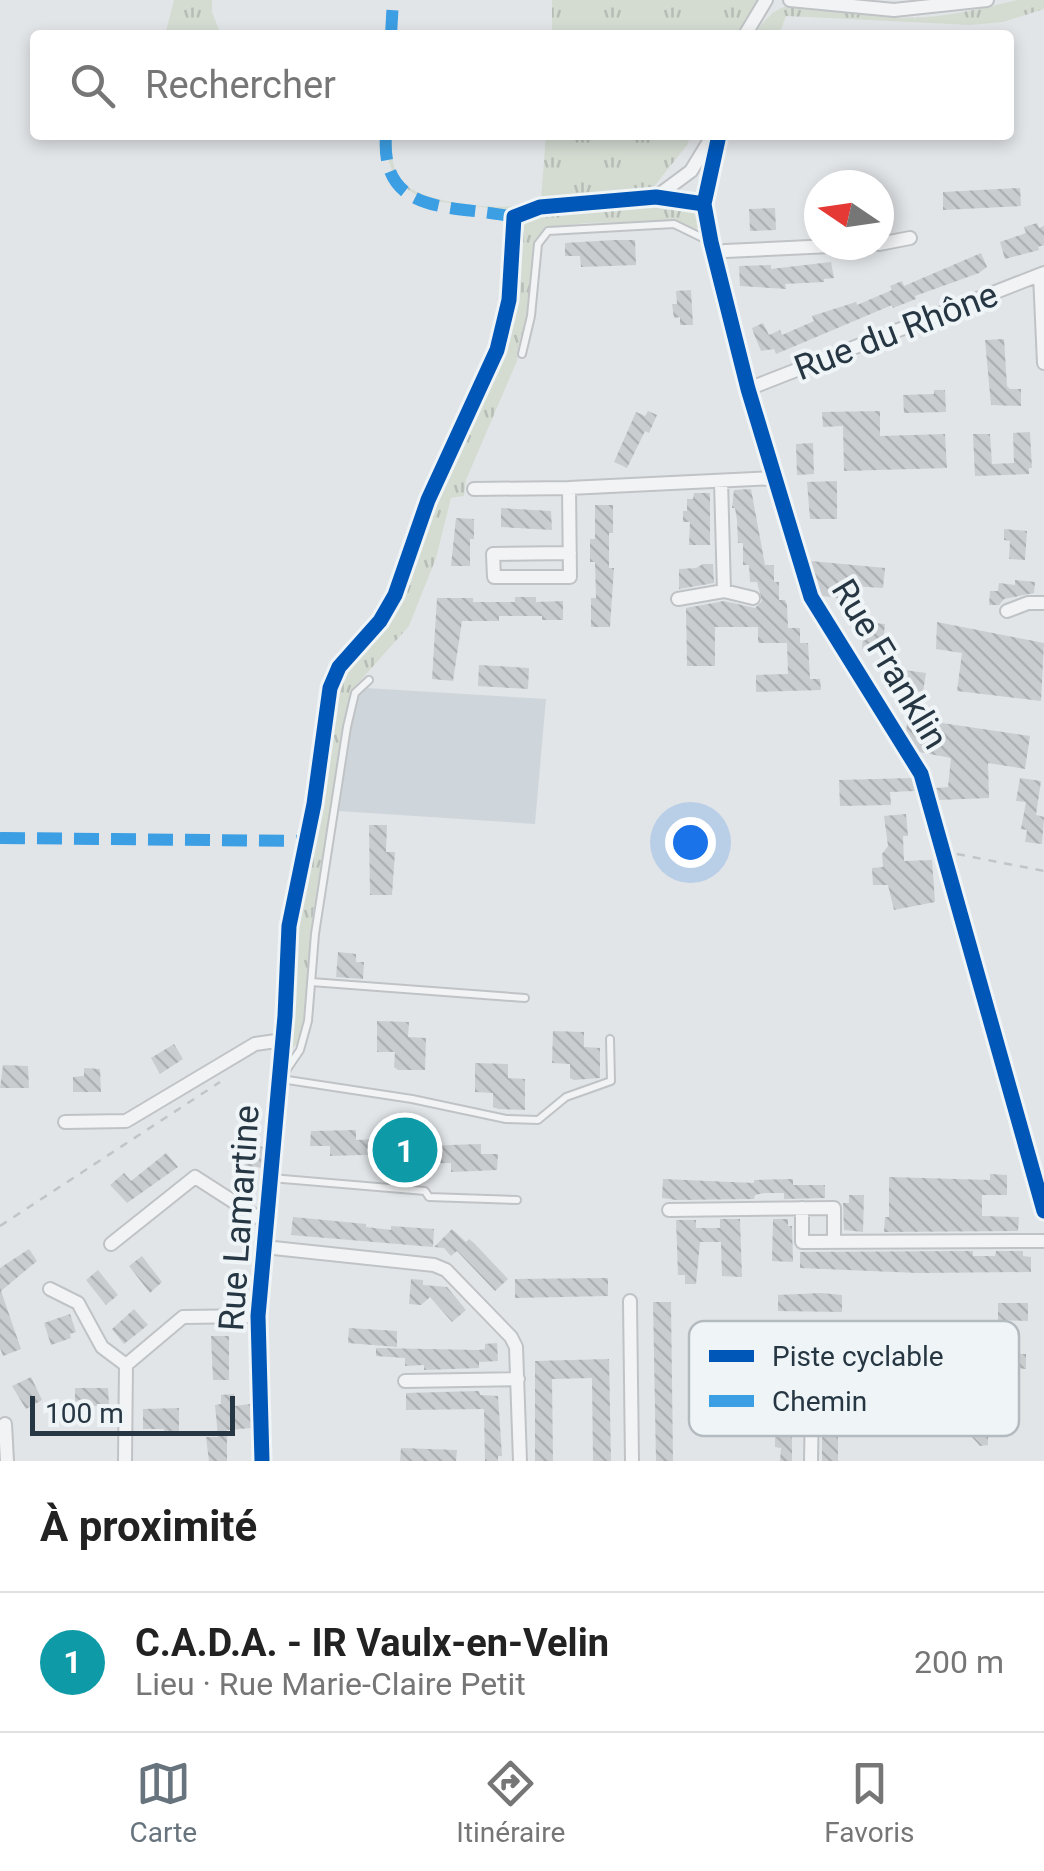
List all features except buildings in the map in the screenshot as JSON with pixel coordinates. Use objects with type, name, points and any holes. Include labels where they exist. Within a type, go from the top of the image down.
[{"type":"street","points":[[748,30],[766,0]]},
{"type":"street","points":[[790,0],[894,10],[986,0]]},
{"type":"street","points":[[656,196],[691,171],[713,140]]},
{"type":"street","points":[[656,196],[704,204],[715,140]]},
{"type":"street","name":"Rue Lamartine","points":[[262,1461],[258,1316],[292,910],[314,804],[330,688],[339,667],[380,621],[395,596],[428,500],[497,350],[510,300],[514,217],[540,208],[656,196]]},
{"type":"street","name":"Rue Franklin","points":[[704,204],[748,389],[811,597],[921,774],[1044,1211]]},
{"type":"street","points":[[894,241],[910,238]]},
{"type":"street","points":[[712,248],[804,247]]},
{"type":"street","points":[[1042,274],[1044,362]]},
{"type":"street","name":"Rue du Rhône","points":[[748,389],[1042,274]]},
{"type":"street","points":[[474,488],[570,488],[776,478]]},
{"type":"street","points":[[721,481],[724,591]]},
{"type":"street","points":[[570,488],[570,552],[570,577],[494,577],[493,554],[570,552]]},
{"type":"street","points":[[678,598],[724,591],[753,598]]},
{"type":"street","points":[[1007,611],[1028,603],[1044,603]]},
{"type":"street","points":[[65,1122],[126,1121],[255,1044],[283,1040]]},
{"type":"street","points":[[111,1244],[195,1177],[265,1222]]},
{"type":"street","points":[[802,1208],[802,1242],[1044,1241]]},
{"type":"street","points":[[670,1210],[834,1208],[834,1242]]},
{"type":"street","points":[[264,1247],[414,1261],[446,1270],[511,1336],[516,1347],[520,1461]]},
{"type":"street","points":[[50,1289],[78,1303],[102,1347],[126,1365]]},
{"type":"street","points":[[630,1301],[632,1461]]},
{"type":"street","points":[[125,1461],[126,1365],[183,1316],[258,1316]]},
{"type":"street","points":[[405,1380],[518,1379]]},
{"type":"street","points":[[5,1424],[7,1461]]},
{"type":"street","points":[[811,1436],[811,1461]]},
{"type":"lane","points":[[522,354],[531,316],[538,244],[548,231],[674,224],[712,248]]},
{"type":"lane","points":[[280,1079],[305,1037],[318,910],[347,728],[355,694],[369,680]]},
{"type":"lane","points":[[312,982],[525,998]]},
{"type":"lane","points":[[280,1079],[412,1099],[506,1119],[538,1120],[566,1098],[610,1081],[610,1039]]},
{"type":"lane","points":[[270,1178],[424,1191],[430,1196],[517,1200]]},
{"type":"path","points":[[942,852],[1044,871]]},
{"type":"path","points":[[0,1226],[219,1083]]},
{"type":"shaded area","points":[[367,688],[546,699],[535,824],[338,811],[356,698]]},
{"type":"green space","points":[[174,0],[212,0],[219,30],[166,30]]},
{"type":"green space","points":[[552,0],[758,0],[740,30],[552,30]]},
{"type":"green space","points":[[1017,0],[1044,0],[1044,9],[1003,22],[970,25],[786,16],[781,30],[757,30],[773,13],[788,6],[813,5],[904,18],[969,11]]},
{"type":"green space","points":[[389,140],[392,140],[395,170],[410,188],[469,205],[512,206],[541,198],[546,140],[689,140],[649,193],[533,205],[512,211],[434,201],[416,195],[395,180],[389,162]]},
{"type":"green space","points":[[672,203],[695,211],[699,228],[673,221],[587,223],[547,228],[535,239],[528,309],[517,361],[466,480],[464,496],[451,498],[436,558],[409,626],[351,691],[313,913],[306,1011],[298,1042],[288,1049],[293,939],[331,705],[343,669],[374,637],[432,499],[499,356],[522,228],[532,216],[544,213]]},
{"type":"marked path","points":[[391,30],[393,0]]},
{"type":"marked path","points":[[386,140],[387,162],[395,181],[408,194],[446,207],[514,217]]},
{"type":"marked path","points":[[0,838],[307,841]]},
{"type":"cycle path","points":[[718,140],[704,204],[711,242],[748,389],[811,597],[921,774],[1044,1211]]},
{"type":"cycle path","points":[[262,1461],[258,1316],[285,1016],[289,926],[314,804],[330,688],[339,667],[380,621],[395,595],[428,500],[497,350],[509,300],[514,217],[540,207],[656,197],[704,204]]},
{"type":"place","name":"C.A.D.A. - IR Vaulx-en-Velin","points":[[405,1150]]}]
